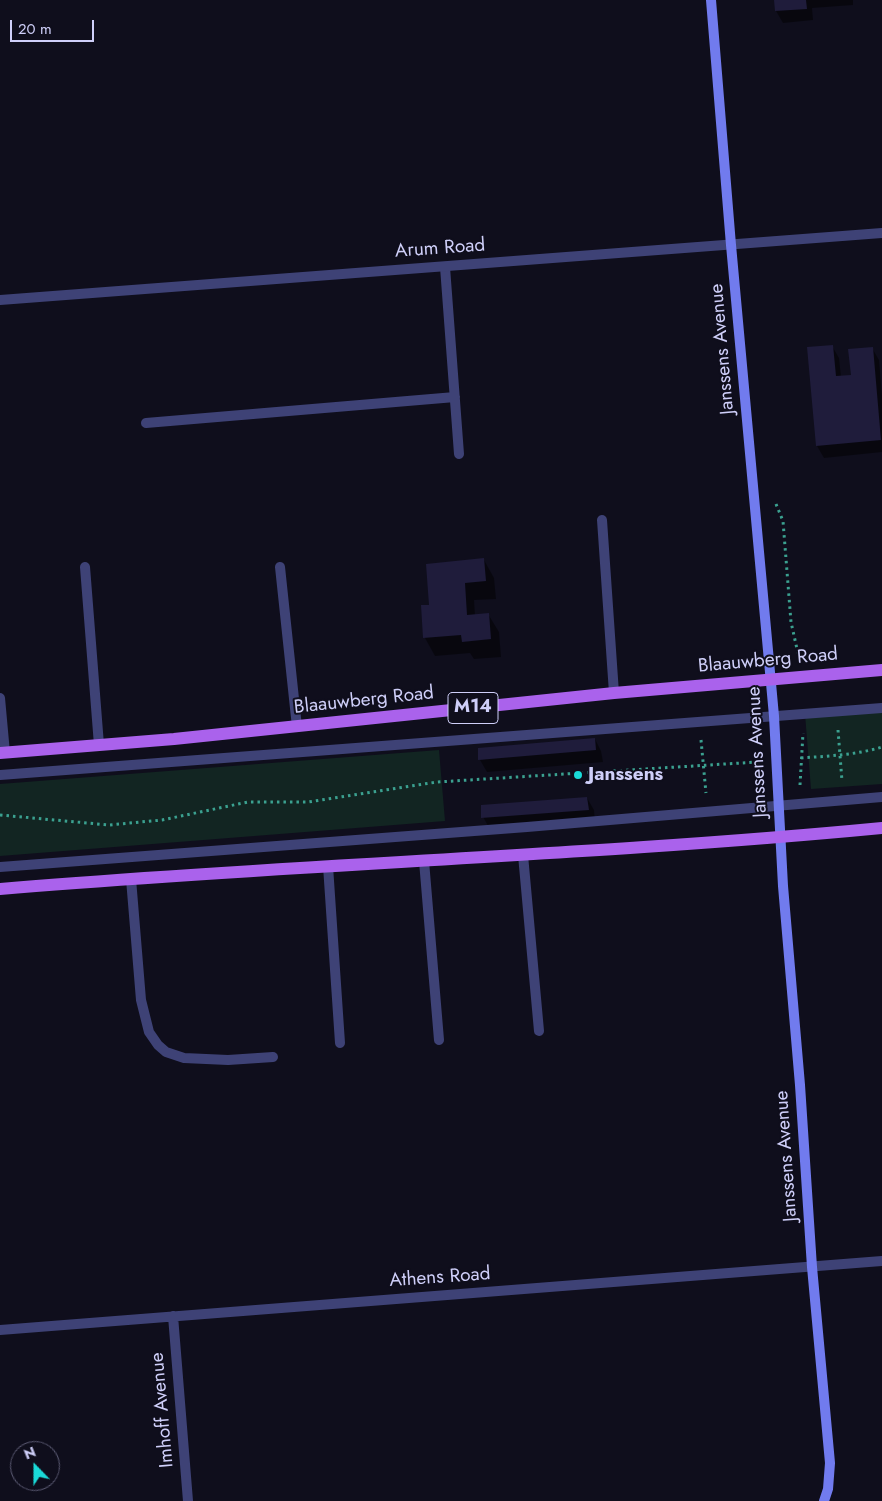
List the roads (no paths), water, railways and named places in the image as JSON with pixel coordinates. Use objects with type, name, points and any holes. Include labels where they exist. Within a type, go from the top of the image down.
[{"type":"main road","name":"Blaauwberg Road","points":[[2,753],[297,726],[614,693],[882,670]]},
{"type":"main road","points":[[0,889],[780,837],[882,828]]},
{"type":"street","name":"Janssens Avenue","points":[[711,0],[731,245],[774,716],[780,837],[800,1085],[812,1267],[830,1462],[828,1489],[824,1501]]},
{"type":"street","name":"Arum Road","points":[[0,300],[882,233]]},
{"type":"street","points":[[445,267],[459,454]]},
{"type":"street","points":[[146,423],[454,397]]},
{"type":"street","points":[[602,520],[614,693]]},
{"type":"street","points":[[84,567],[99,745]]},
{"type":"street","points":[[280,567],[297,726]]},
{"type":"street","points":[[0,698],[2,753]]},
{"type":"street","points":[[0,775],[882,708]]},
{"type":"street","points":[[0,866],[527,827],[779,804],[882,797]]},
{"type":"street","points":[[523,854],[539,1031]]},
{"type":"street","points":[[424,861],[438,1040]]},
{"type":"street","points":[[328,866],[340,1044]]},
{"type":"street","points":[[131,879],[141,1000],[149,1032],[158,1045],[166,1052],[184,1058],[228,1060],[273,1057]]},
{"type":"street","name":"Athens Road","points":[[0,1330],[882,1261]]},
{"type":"street","name":"Imhoff Avenue","points":[[173,1316],[188,1501]]},
{"type":"place","name":"Janssens","points":[[578,775]]}]
